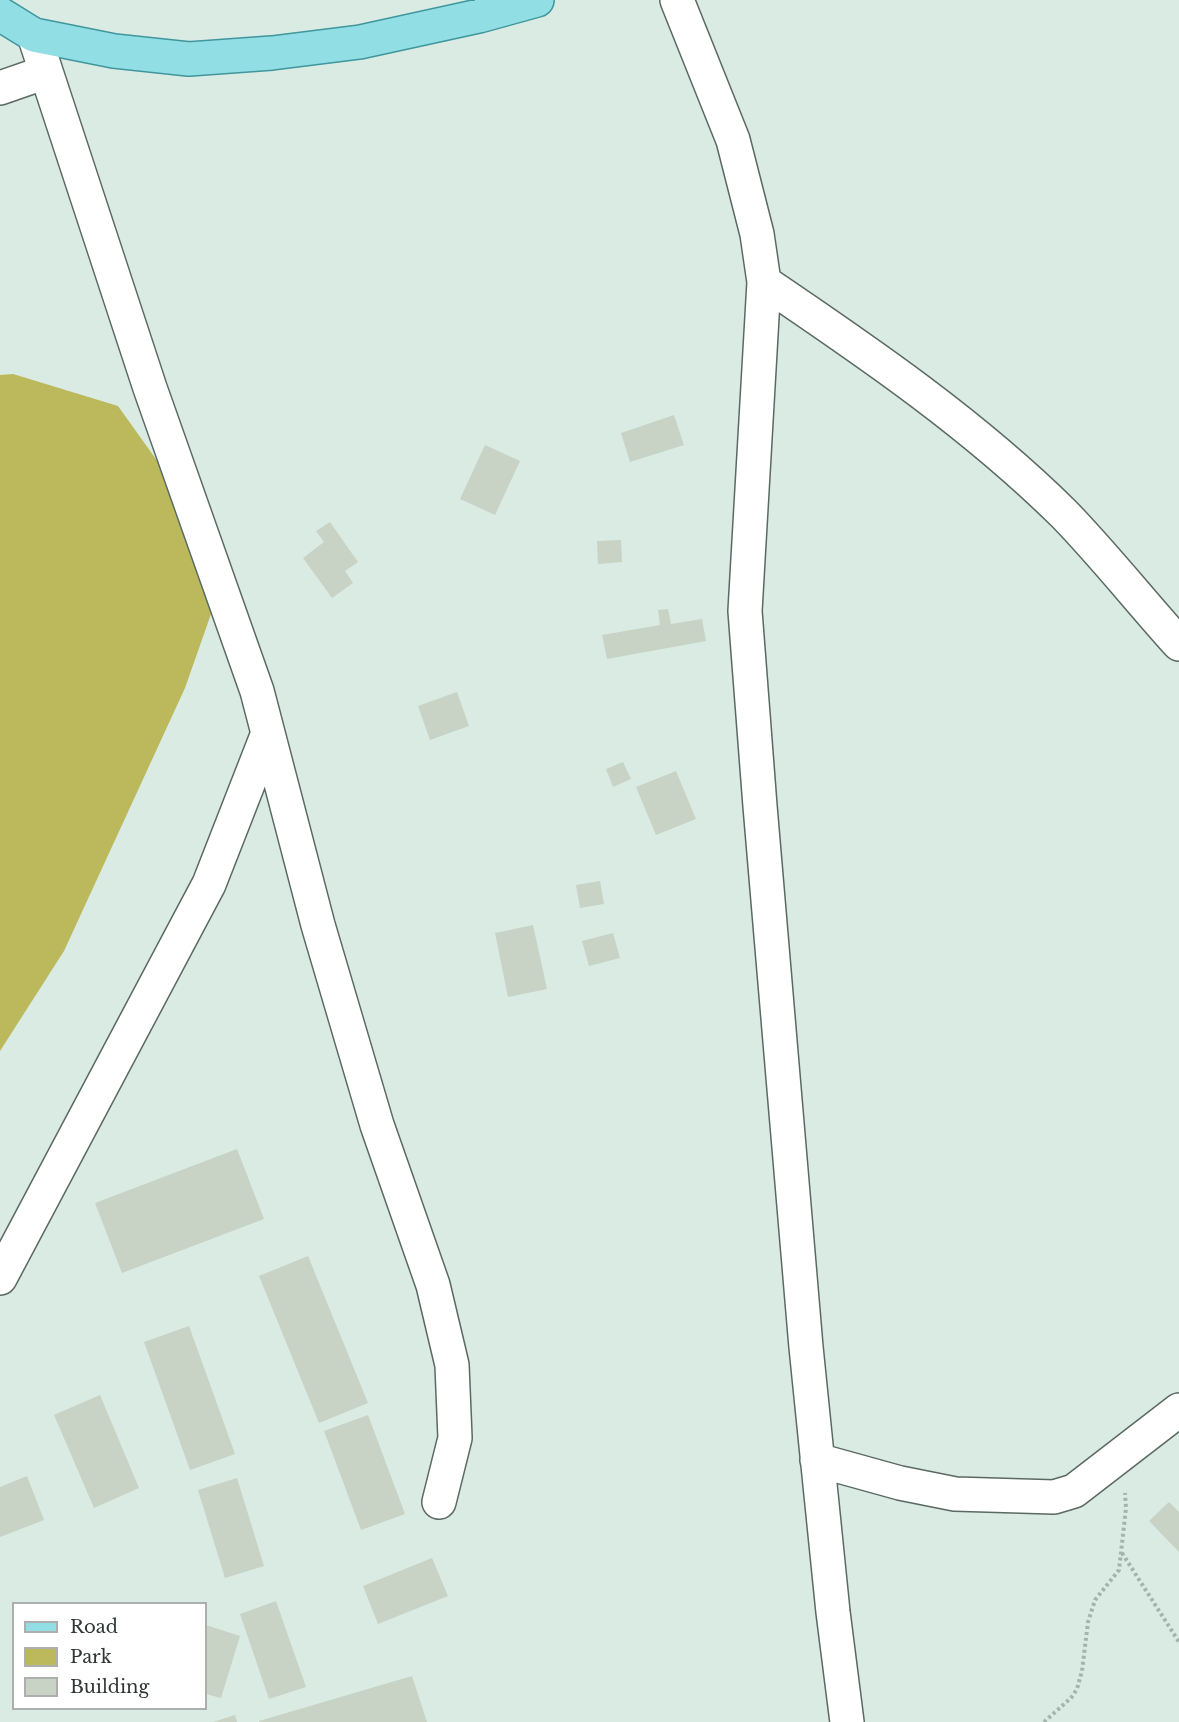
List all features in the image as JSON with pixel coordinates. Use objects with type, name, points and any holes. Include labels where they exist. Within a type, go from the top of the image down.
[{"type":"main road","points":[[0,14],[34,35],[114,51],[189,59],[272,53],[360,42],[478,8],[537,0]]},
{"type":"street","points":[[677,0],[733,140],[757,234],[764,282],[745,611],[817,1460],[847,1722]]},
{"type":"street","points":[[34,35],[150,388],[257,691],[325,947],[377,1125],[433,1286],[452,1365],[455,1438],[439,1502]]},
{"type":"street","points":[[0,88],[46,72]]},
{"type":"street","points":[[764,282],[868,353],[971,430],[1064,515],[1179,644]]},
{"type":"street","points":[[0,1278],[208,884],[268,733]]},
{"type":"street","points":[[817,1460],[900,1483],[955,1494],[1054,1497],[1074,1491],[1179,1410]]},
{"type":"path","points":[[1044,1722],[1071,1698],[1077,1689],[1082,1671],[1088,1622],[1095,1600],[1119,1570],[1126,1508],[1123,1452]]},
{"type":"path","points":[[1122,1553],[1179,1642]]},
{"type":"green space","points":[[13,374],[118,406],[178,490],[211,614],[185,688],[64,951],[0,1051],[0,375]]},
{"type":"building","points":[[674,415],[684,445],[630,462],[621,433]]},
{"type":"building","points":[[485,445],[520,461],[495,515],[460,499]]},
{"type":"building","points":[[330,522],[358,562],[345,571],[353,583],[332,598],[303,558],[324,542],[316,531]]},
{"type":"building","points":[[621,540],[622,562],[598,564],[597,541]]},
{"type":"building","points":[[668,609],[671,624],[702,619],[706,641],[607,659],[602,635],[660,625],[658,610]]},
{"type":"building","points":[[457,692],[469,726],[430,740],[418,706]]},
{"type":"building","points":[[623,762],[631,779],[613,787],[606,769]]},
{"type":"building","points":[[676,771],[696,819],[656,835],[636,787]]},
{"type":"building","points":[[600,881],[604,904],[580,908],[576,885]]},
{"type":"building","points":[[533,925],[547,989],[508,997],[495,933]]},
{"type":"building","points":[[613,933],[620,958],[589,966],[582,941]]},
{"type":"building","points":[[237,1149],[264,1219],[122,1273],[95,1203]]},
{"type":"building","points":[[308,1256],[368,1403],[319,1423],[259,1276]]},
{"type":"building","points":[[189,1326],[235,1454],[190,1470],[144,1342]]},
{"type":"building","points":[[100,1395],[139,1488],[94,1508],[54,1415]]},
{"type":"building","points":[[368,1415],[405,1514],[361,1530],[324,1431]]},
{"type":"building","points":[[27,1476],[44,1520],[0,1537],[0,1487]]},
{"type":"building","points":[[237,1478],[264,1566],[225,1578],[198,1490]]},
{"type":"building","points":[[1169,1502],[1179,1512],[1179,1552],[1149,1521]]},
{"type":"building","points":[[432,1558],[448,1596],[378,1624],[363,1586]]},
{"type":"building","points":[[276,1601],[306,1687],[269,1699],[240,1614]]},
{"type":"building","points":[[207,1625],[240,1636],[221,1698],[207,1694]]},
{"type":"building","points":[[412,1676],[427,1722],[259,1722],[259,1721]]},
{"type":"building","points":[[235,1715],[237,1722],[213,1722]]}]
